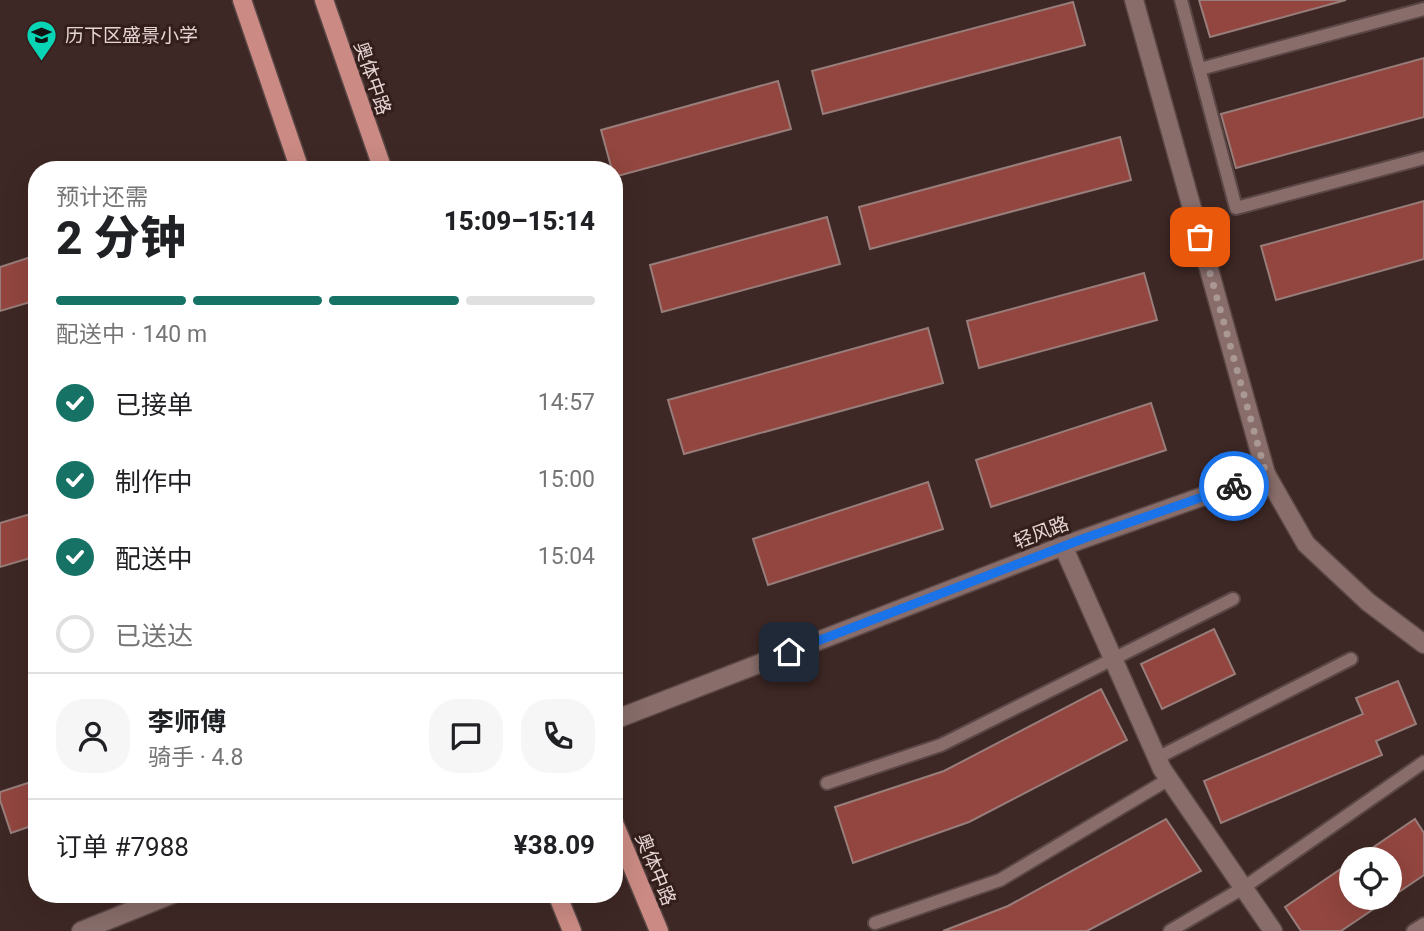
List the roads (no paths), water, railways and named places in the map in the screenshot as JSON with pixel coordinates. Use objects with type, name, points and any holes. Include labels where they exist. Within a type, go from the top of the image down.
[{"type":"main road","points":[[242,0],[297,161]]},
{"type":"main road","name":"奥体中路","points":[[324,0],[380,161]]},
{"type":"main road","name":"奥体中路","points":[[623,845],[659,931]]},
{"type":"main road","points":[[561,903],[572,931]]},
{"type":"street","points":[[1134,0],[1266,474],[1306,544],[1368,602],[1424,644]]},
{"type":"street","name":"轻风路","points":[[623,717],[1063,546],[1266,474]]},
{"type":"street","points":[[1063,546],[1157,758],[1272,931]]},
{"type":"street","points":[[81,931],[151,903]]},
{"type":"lane","points":[[1181,0],[1236,208],[1424,158]]},
{"type":"lane","points":[[1199,69],[1424,9]]},
{"type":"lane","points":[[827,783],[941,746],[1233,599]]},
{"type":"lane","points":[[1157,758],[1351,659]]},
{"type":"lane","points":[[1170,931],[1243,888],[1424,762]]},
{"type":"lane","points":[[875,923],[1000,880],[1169,779]]},
{"type":"lane","points":[[1413,931],[1424,924]]},
{"type":"place","name":"历下区盛景小学","points":[[42,62]]}]
